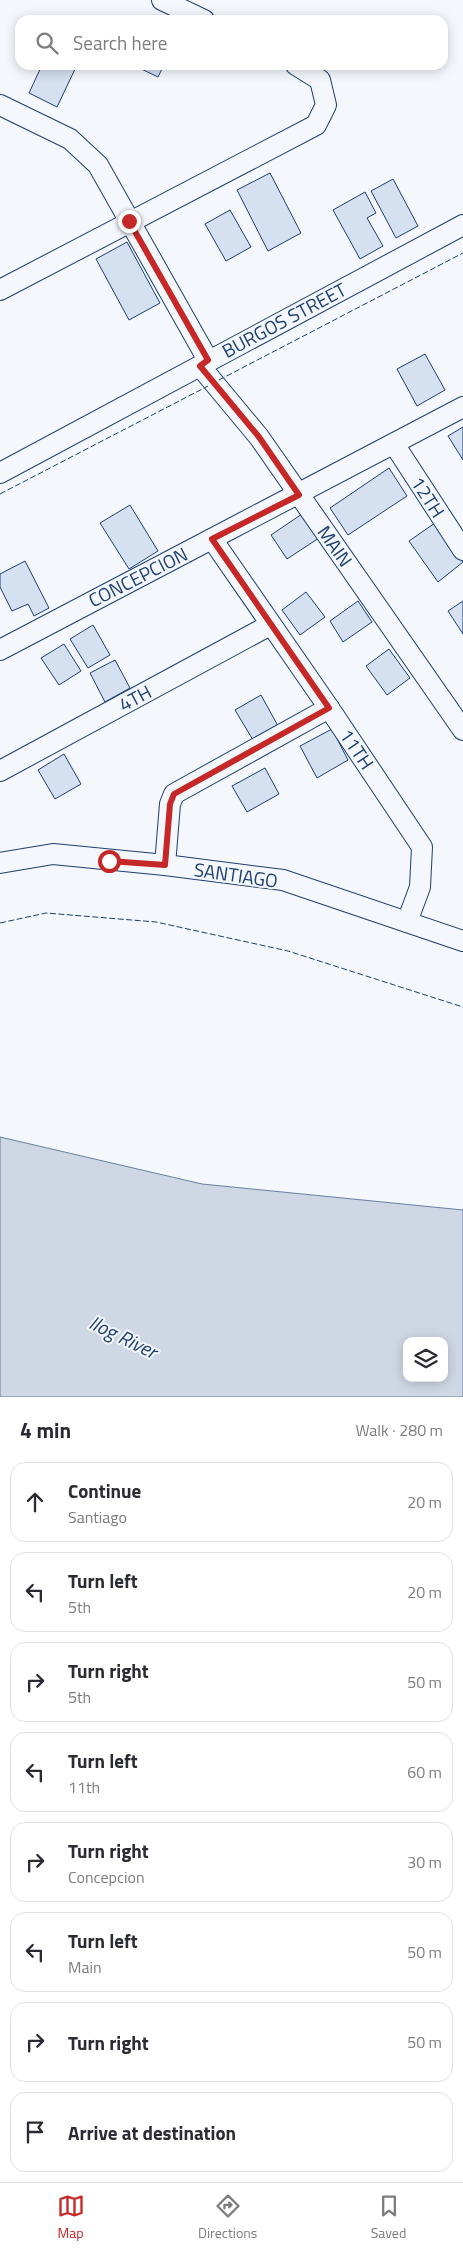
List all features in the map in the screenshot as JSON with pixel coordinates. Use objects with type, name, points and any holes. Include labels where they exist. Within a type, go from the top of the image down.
[{"type":"street","points":[[162,0],[194,15]]},
{"type":"street","points":[[0,290],[316,125],[326,105],[320,80],[304,70]]},
{"type":"street","name":"MAIN","points":[[0,105],[70,140],[98,165],[204,363],[259,437],[463,730]]},
{"type":"street","name":"BURGOS STREET","points":[[0,473],[463,225]]},
{"type":"street","name":"CONCEPCION","points":[[0,650],[299,495],[463,407]]},
{"type":"street","name":"12TH","points":[[394,444],[460,541]]},
{"type":"street","name":"11TH","points":[[212,539],[422,847],[420,887],[407,922]]},
{"type":"street","name":"4TH","points":[[0,771],[270,625]]},
{"type":"street","points":[[165,865],[170,804],[174,794],[329,708]]},
{"type":"street","name":"SANTIAGO","points":[[0,863],[53,854],[165,865],[283,880],[463,941]]},
{"type":"water","name":"Ilog River","points":[[0,1137],[202,1184],[463,1210],[463,1397],[0,1397]]},
{"type":"building","points":[[40,70],[75,70],[57,107],[29,93]]},
{"type":"building","points":[[143,70],[162,70],[158,77]]},
{"type":"building","points":[[270,173],[301,233],[268,251],[237,190]]},
{"type":"building","points":[[393,179],[418,226],[396,238],[371,191]]},
{"type":"building","points":[[365,192],[376,213],[367,218],[383,246],[360,259],[333,210]]},
{"type":"building","points":[[230,210],[251,247],[226,261],[205,224]]},
{"type":"building","points":[[127,242],[160,303],[129,320],[96,259]]},
{"type":"building","points":[[425,354],[445,390],[417,406],[397,369]]},
{"type":"building","points":[[463,427],[463,460],[448,436]]},
{"type":"building","points":[[389,468],[407,496],[348,535],[330,508]]},
{"type":"building","points":[[130,505],[158,551],[129,569],[100,523]]},
{"type":"building","points":[[302,514],[319,538],[287,559],[271,535]]},
{"type":"building","points":[[435,523],[463,562],[438,582],[409,541]]},
{"type":"building","points":[[25,561],[49,608],[34,616],[28,604],[12,611],[0,587],[0,574]]},
{"type":"building","points":[[306,592],[325,617],[300,635],[282,610]]},
{"type":"building","points":[[358,601],[372,622],[343,642],[330,621]]},
{"type":"building","points":[[463,601],[463,634],[448,611]]},
{"type":"building","points":[[93,625],[110,655],[88,668],[70,639]]},
{"type":"building","points":[[64,644],[81,671],[59,685],[41,658]]},
{"type":"building","points":[[389,649],[410,678],[387,695],[366,666]]},
{"type":"building","points":[[115,660],[130,688],[105,702],[90,673]]},
{"type":"building","points":[[261,695],[278,726],[253,740],[235,710]]},
{"type":"building","points":[[332,729],[348,760],[317,778],[300,746]]},
{"type":"building","points":[[64,754],[81,784],[55,799],[38,770]]},
{"type":"building","points":[[265,768],[279,794],[247,812],[232,786]]},
{"type":"fence","points":[[219,380],[463,253]]},
{"type":"fence","points":[[0,494],[208,386]]},
{"type":"fence","points":[[0,923],[46,913],[156,922],[288,951],[463,1007]]},
{"type":"route","points":[[109,861],[165,865],[170,804],[174,794],[329,708],[212,539],[299,495],[259,437],[200,366],[208,360],[129,221]]}]
